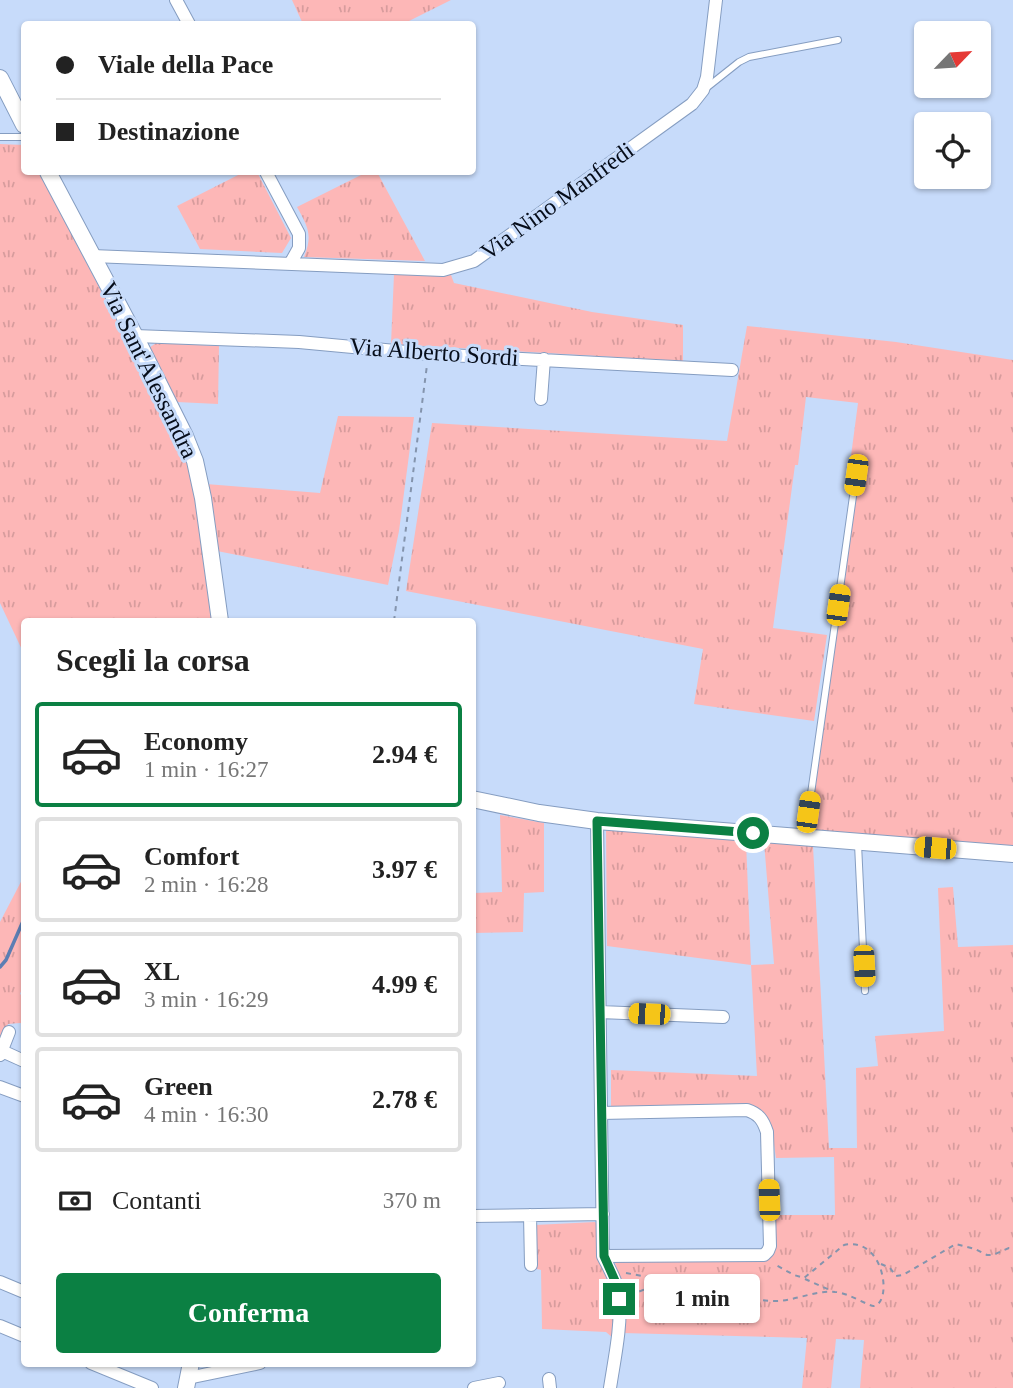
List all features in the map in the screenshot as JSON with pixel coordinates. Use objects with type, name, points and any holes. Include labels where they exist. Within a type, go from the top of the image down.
[{"type":"street","points":[[176,0],[187,21]]},
{"type":"street","points":[[704,90],[716,0]]},
{"type":"street","points":[[0,78],[21,119]]},
{"type":"street","name":"Via Nino Manfredi","points":[[92,256],[443,270],[474,261],[692,104],[704,90]]},
{"type":"street","name":"Via Sant'Alessandra","points":[[50,175],[186,436],[203,498],[220,618]]},
{"type":"street","points":[[268,175],[299,234],[299,248],[290,264]]},
{"type":"street","name":"Via Alberto Sordi","points":[[135,336],[299,342],[428,354],[732,370]]},
{"type":"street","points":[[541,399],[544,359]]},
{"type":"street","points":[[476,800],[539,813],[597,821],[1013,854]]},
{"type":"street","points":[[597,821],[604,1256],[619,1299],[618,1335],[610,1388]]},
{"type":"street","points":[[600,1013],[723,1017]]},
{"type":"street","points":[[9,1032],[1,1053],[21,1060]]},
{"type":"street","points":[[0,1087],[21,1095]]},
{"type":"street","points":[[601,1113],[747,1110],[756,1113],[764,1122],[767,1132],[767,1250],[604,1256]]},
{"type":"street","points":[[476,1216],[603,1214]]},
{"type":"street","points":[[530,1215],[531,1265]]},
{"type":"street","points":[[0,1282],[21,1291]]},
{"type":"street","points":[[0,1326],[21,1335]]},
{"type":"street","points":[[101,1367],[152,1388]]},
{"type":"street","points":[[188,1376],[238,1367]]},
{"type":"street","points":[[474,1388],[499,1383]]},
{"type":"lane","points":[[704,90],[749,57],[838,40]]},
{"type":"lane","points":[[0,137],[21,137]]},
{"type":"lane","points":[[805,838],[856,475]]},
{"type":"lane","points":[[858,842],[865,991]]},
{"type":"path","points":[[394,618],[428,354]]},
{"type":"path","points":[[878,1263],[890,1268],[897,1276],[920,1266],[956,1244],[987,1255],[1013,1249]]},
{"type":"path","points":[[767,1250],[779,1268],[794,1276],[833,1291],[847,1293],[871,1307],[880,1303],[883,1273],[870,1251],[860,1245],[844,1245],[804,1278]]},
{"type":"path","points":[[611,1271],[668,1280],[696,1278],[731,1293],[759,1300],[780,1301],[833,1291]]},
{"type":"path","points":[[619,1299],[668,1280]]},
{"type":"green space","points":[[292,0],[451,0],[409,21],[302,21]]},
{"type":"green space","points":[[0,144],[21,145],[21,175],[41,175],[181,444],[189,465],[194,491],[212,618],[21,618],[21,648],[0,603]]},
{"type":"green space","points":[[238,175],[259,175],[291,238],[282,253],[200,249],[177,206]]},
{"type":"green space","points":[[361,175],[379,175],[425,261],[304,257],[308,231],[297,207]]},
{"type":"green space","points":[[394,274],[451,275],[454,283],[592,312],[683,325],[683,361],[391,344]]},
{"type":"green space","points":[[747,326],[896,342],[1013,360],[1013,848],[809,831],[822,723],[860,473],[849,471],[858,403],[806,397],[798,465],[795,465],[773,628],[827,635],[814,721],[694,704],[703,649],[406,591],[432,423],[727,441]]},
{"type":"green space","points":[[156,343],[219,346],[218,404],[177,402],[149,348]]},
{"type":"green space","points":[[338,416],[414,417],[399,531],[388,585],[217,551],[206,484],[320,493]]},
{"type":"green space","points":[[500,815],[544,823],[544,892],[524,893],[523,932],[476,933],[476,893],[502,892]]},
{"type":"green space","points":[[606,829],[746,841],[751,965],[607,946]]},
{"type":"green space","points":[[764,842],[813,846],[829,1148],[857,1148],[856,1068],[878,1066],[875,1036],[944,1031],[938,888],[953,887],[958,947],[1013,945],[1013,1388],[860,1388],[864,1340],[836,1339],[831,1388],[802,1388],[807,1338],[622,1333],[625,1294],[614,1260],[766,1260],[774,1220],[780,1215],[835,1215],[834,1157],[776,1158],[767,1117],[611,1107],[611,1070],[757,1076],[751,965],[774,964]]},
{"type":"green space","points":[[21,882],[21,1023],[8,1024],[0,1042],[0,922]]},
{"type":"green space","points":[[595,1222],[614,1300],[614,1339],[606,1332],[542,1329],[541,1270],[537,1269],[535,1225]]},
{"type":"waterway","points":[[0,967],[6,960],[21,926]]},
{"type":"route","points":[[619,1299],[616,1283],[604,1256],[597,821],[753,833]]}]
